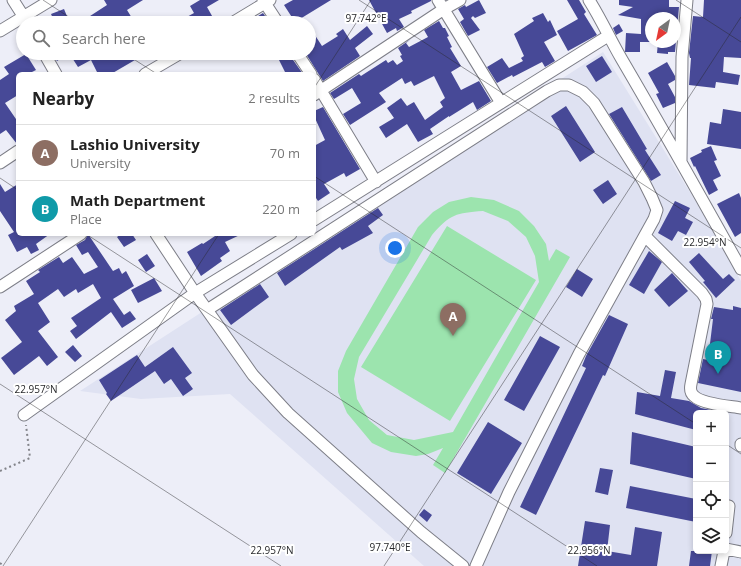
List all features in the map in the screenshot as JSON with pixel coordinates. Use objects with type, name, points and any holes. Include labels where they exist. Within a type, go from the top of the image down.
[{"type":"street","points":[[13,0],[23,16]]},
{"type":"street","points":[[30,16],[51,0]]},
{"type":"street","points":[[376,182],[318,93],[441,5],[460,0]]},
{"type":"street","points":[[589,0],[741,269]]},
{"type":"street","points":[[598,14],[599,0]]},
{"type":"street","points":[[681,161],[682,57],[687,0]]},
{"type":"street","points":[[243,16],[266,1],[274,16]]},
{"type":"street","points":[[441,5],[501,103]]},
{"type":"street","points":[[0,31],[16,24]]},
{"type":"street","points":[[316,219],[608,36]]},
{"type":"street","points":[[48,60],[55,72]]},
{"type":"street","points":[[148,72],[169,60]]},
{"type":"street","points":[[302,60],[310,72]]},
{"type":"street","points":[[207,310],[547,91],[559,85],[569,85],[582,92],[594,103],[644,182],[657,210],[645,236],[579,354],[509,492],[476,566]]},
{"type":"street","points":[[0,163],[16,152]]},
{"type":"street","points":[[0,287],[78,236]]},
{"type":"street","points":[[157,236],[252,375],[288,413],[421,532],[463,566]]},
{"type":"street","points":[[24,415],[195,293],[288,236]]},
{"type":"street","points":[[645,236],[702,293],[706,299],[707,304],[690,390],[693,395],[703,401],[741,408]]},
{"type":"street","points":[[729,550],[741,552]]},
{"type":"street","points":[[721,566],[723,554]]},
{"type":"path","points":[[0,471],[30,458],[24,415]]},
{"type":"path","points":[[0,564],[4,566]]},
{"type":"shaded area","points":[[603,52],[701,210],[741,281],[741,566],[424,566],[230,394],[141,399],[80,391]]},
{"type":"green space","points":[[471,197],[494,200],[519,211],[534,226],[546,244],[549,261],[556,249],[570,257],[445,473],[433,465],[443,448],[428,454],[416,456],[391,452],[372,443],[347,413],[338,392],[338,371],[346,351],[418,227],[433,212],[449,202]],"holes":[[[483,211],[508,221],[526,237],[535,256],[539,282],[453,432],[414,440],[387,435],[369,420],[357,399],[354,379],[359,357],[432,235],[444,223],[460,214]]]},
{"type":"green space","points":[[447,226],[536,280],[450,421],[361,367]]},
{"type":"building","points":[[104,0],[143,0],[127,10],[131,16],[90,16],[107,5]]},
{"type":"building","points":[[200,0],[219,0],[207,7],[212,16],[189,16],[194,13],[190,6]]},
{"type":"building","points":[[293,0],[331,0],[305,16],[291,16],[284,5]]},
{"type":"building","points":[[369,0],[431,1],[399,19],[404,27],[397,31],[396,28],[387,33]]},
{"type":"building","points":[[479,0],[486,13],[475,18],[473,16],[471,18],[480,30],[468,36],[460,22],[464,19],[458,9],[465,5],[466,7]]},
{"type":"building","points":[[567,0],[579,0],[586,12],[584,14],[597,35],[568,51],[557,31],[578,19]]},
{"type":"building","points":[[619,0],[669,0],[669,7],[679,7],[679,12],[645,12],[645,42],[640,42],[640,52],[625,52],[626,33],[641,34],[641,19],[618,15],[633,7],[619,5]]},
{"type":"building","points":[[704,0],[741,0],[741,58],[724,57],[723,72],[740,75],[738,85],[716,82],[715,88],[689,85],[691,58],[689,53],[693,16],[703,17]]},
{"type":"building","points":[[64,9],[67,16],[52,16],[51,14]]},
{"type":"building","points":[[263,13],[265,16],[258,16]]},
{"type":"building","points":[[543,13],[548,22],[550,20],[557,35],[544,42],[555,61],[545,67],[542,62],[513,77],[512,75],[497,83],[487,67],[502,58],[509,68],[523,61],[521,58],[524,56],[514,34],[534,21],[532,18]]},
{"type":"building","points":[[439,21],[449,36],[447,37],[452,47],[450,48],[461,66],[451,72],[461,90],[479,81],[491,101],[477,110],[473,102],[430,129],[433,134],[418,142],[407,124],[386,138],[379,127],[394,118],[387,108],[401,98],[407,106],[414,102],[425,120],[443,107],[440,102],[445,98],[434,76],[414,86],[411,81],[405,84],[402,78],[379,93],[386,102],[350,125],[343,114],[361,103],[352,88],[334,99],[330,93],[359,74],[361,76],[386,60],[388,63],[393,60],[397,65],[403,61],[400,56],[402,55],[398,48],[411,39],[406,43],[409,47],[428,37],[424,30]]},
{"type":"building","points":[[619,24],[623,31],[616,35],[613,28]]},
{"type":"building","points":[[367,26],[373,34],[355,48],[360,56],[323,81],[310,60],[316,60],[316,37],[322,46],[338,36],[336,34],[343,29],[350,40]]},
{"type":"building","points":[[657,48],[675,48],[675,52],[668,52],[668,54],[657,53]]},
{"type":"building","points":[[602,56],[612,72],[596,82],[586,66]]},
{"type":"building","points":[[16,60],[30,60],[36,70],[32,72],[16,72],[16,96],[5,103],[16,119],[16,143],[6,130],[0,134],[0,80],[9,74],[4,67]]},
{"type":"building","points":[[74,60],[91,60],[78,67]]},
{"type":"building","points":[[91,60],[135,60],[114,72],[97,72]]},
{"type":"building","points":[[279,60],[293,60],[302,72],[285,72]]},
{"type":"building","points":[[667,62],[675,76],[675,80],[668,84],[675,97],[675,103],[663,108],[656,94],[659,93],[648,73]]},
{"type":"building","points":[[566,106],[595,152],[580,162],[551,116]]},
{"type":"building","points":[[323,107],[360,169],[346,177],[344,173],[324,184],[330,193],[318,201],[316,198],[316,145],[325,140],[316,120],[316,110]]},
{"type":"building","points":[[622,107],[647,149],[645,150],[661,175],[651,181],[609,114]]},
{"type":"building","points":[[723,109],[741,112],[741,149],[707,144],[710,122],[721,124]]},
{"type":"building","points":[[711,146],[717,160],[714,161],[721,176],[713,180],[718,190],[709,195],[690,158],[702,152],[701,150]]},
{"type":"building","points":[[608,180],[617,194],[603,204],[593,190]]},
{"type":"building","points":[[0,184],[5,192],[16,185],[16,236],[47,236],[36,244],[39,250],[31,254],[27,247],[17,252],[8,235],[14,232],[0,211]]},
{"type":"building","points":[[739,193],[741,198],[741,233],[735,237],[717,204]]},
{"type":"building","points":[[675,201],[690,208],[685,218],[693,222],[686,235],[678,231],[672,241],[658,233]]},
{"type":"building","points":[[378,208],[383,215],[368,226],[373,233],[342,250],[340,247],[285,286],[277,273]]},
{"type":"building","points":[[87,236],[89,236],[113,271],[119,268],[122,274],[126,271],[134,286],[113,299],[124,315],[130,311],[136,319],[122,328],[111,312],[76,339],[70,331],[77,326],[71,318],[101,298],[93,284],[78,293],[76,289],[64,297],[58,289],[38,303],[50,322],[38,331],[58,357],[47,366],[39,356],[14,375],[1,358],[22,342],[5,320],[16,311],[14,306],[34,294],[26,281],[40,272],[38,270],[59,257],[63,263],[72,257],[84,274],[98,267],[88,252],[82,255],[76,245],[85,240]]},
{"type":"building","points":[[133,236],[136,240],[124,247],[117,237]]},
{"type":"building","points":[[215,236],[238,236],[225,242],[230,251],[220,258],[222,261],[201,276],[187,252],[202,243],[203,244]]},
{"type":"building","points":[[649,251],[662,262],[644,294],[629,285]]},
{"type":"building","points":[[699,253],[723,279],[729,274],[735,280],[716,298],[703,282],[705,281],[689,262]]},
{"type":"building","points":[[147,254],[155,266],[146,272],[138,260]]},
{"type":"building","points":[[577,269],[593,279],[582,297],[566,287]]},
{"type":"building","points":[[672,273],[688,291],[669,307],[654,290]]},
{"type":"building","points":[[154,278],[162,291],[138,303],[131,290]]},
{"type":"building","points":[[260,284],[269,297],[231,325],[220,310]]},
{"type":"building","points":[[733,306],[741,308],[741,392],[698,383],[703,359],[708,360],[713,319],[711,319],[714,307],[733,310]]},
{"type":"building","points":[[609,315],[628,324],[605,376],[603,375],[536,515],[520,507],[586,368],[582,366],[586,356]]},
{"type":"building","points":[[540,336],[560,347],[524,411],[504,400]]},
{"type":"building","points":[[73,345],[82,356],[75,362],[65,352]]},
{"type":"building","points":[[173,347],[192,373],[185,378],[193,389],[183,396],[171,379],[164,384],[155,371],[111,401],[99,380],[137,355],[145,367]]},
{"type":"building","points":[[665,370],[676,372],[671,398],[689,401],[701,408],[711,410],[693,410],[693,429],[635,414],[637,392],[660,396]]},
{"type":"building","points":[[488,422],[522,443],[491,494],[457,473]]},
{"type":"building","points":[[632,432],[693,446],[693,478],[630,464]]},
{"type":"building","points":[[600,468],[613,470],[608,495],[595,492]]},
{"type":"building","points":[[630,486],[693,498],[693,521],[626,508]]},
{"type":"building","points":[[424,509],[432,515],[427,522],[419,515]]},
{"type":"building","points":[[585,521],[610,525],[607,551],[631,555],[635,527],[662,532],[657,566],[578,566]]},
{"type":"building","points":[[691,551],[693,551],[693,554],[712,554],[710,566],[689,566]]},
{"type":"place","name":"Lashio University","points":[[453,336]]},
{"type":"place","name":"Math Department","points":[[718,374]]}]
